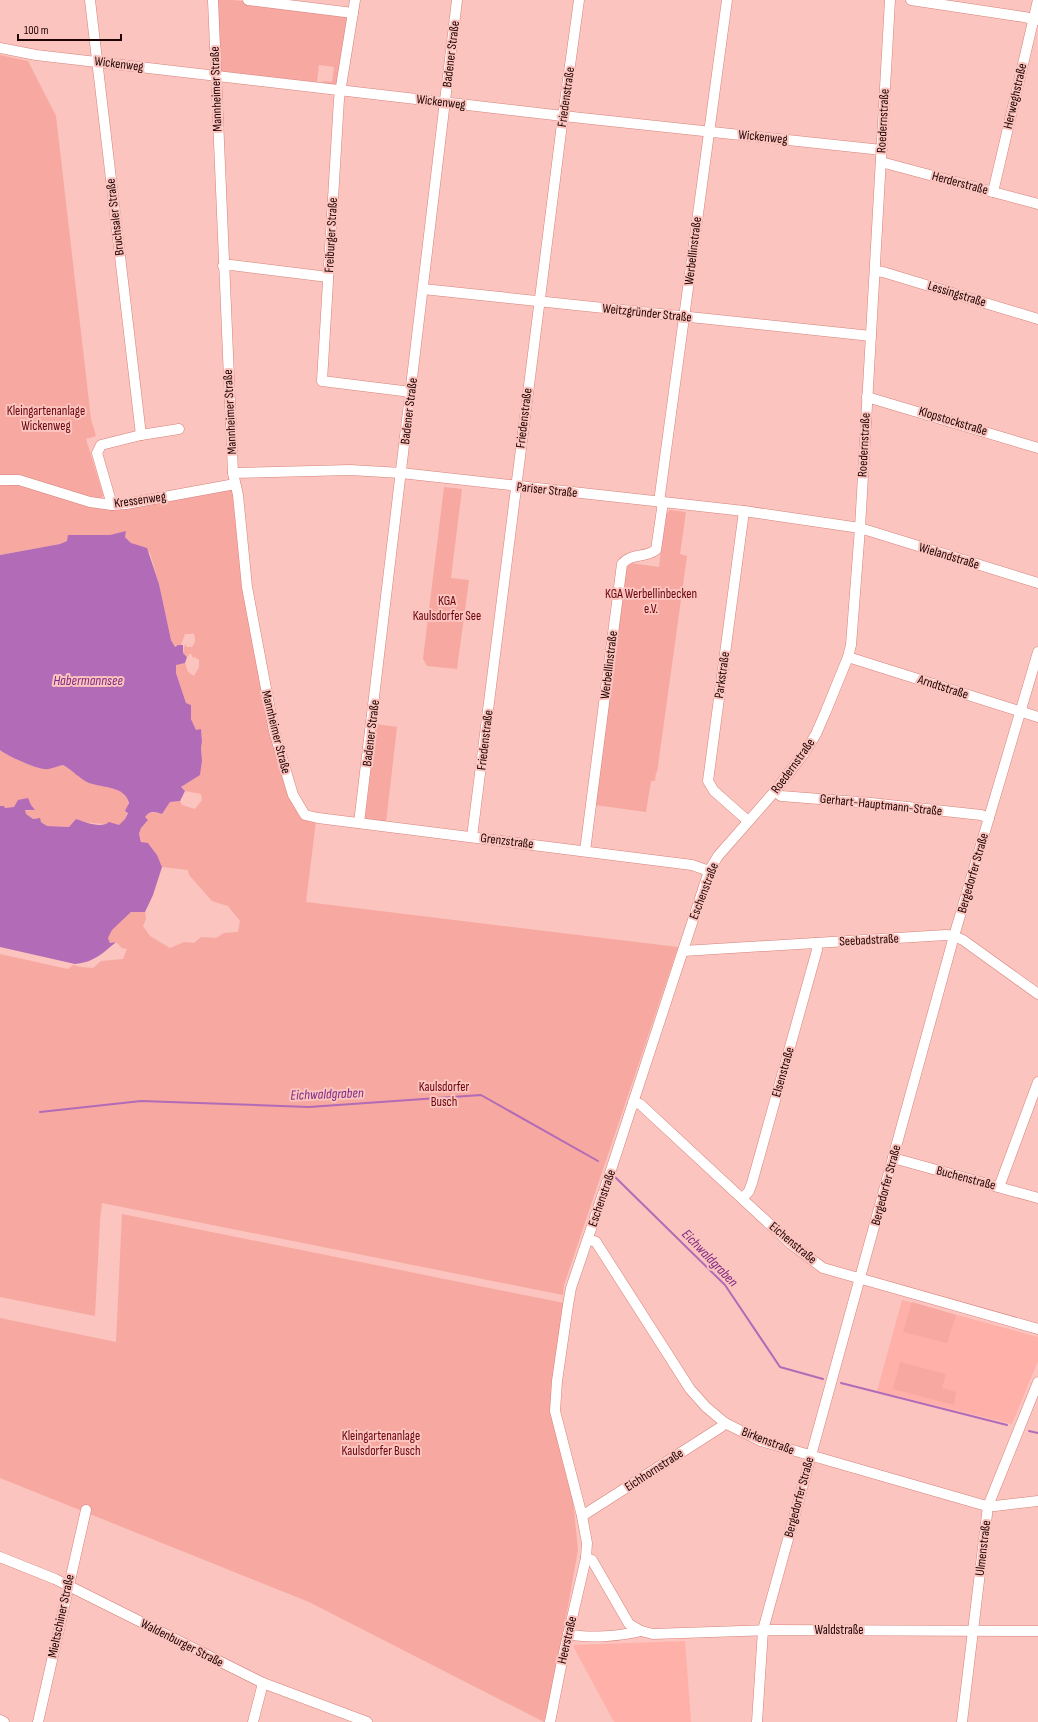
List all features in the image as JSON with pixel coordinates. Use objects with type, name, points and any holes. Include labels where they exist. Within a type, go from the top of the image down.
[{"type":"street","name":"Bruchsaler Straße","points":[[90,0],[141,435]]},
{"type":"street","name":"Mannheimer Straße","points":[[213,0],[223,266],[233,473],[238,495],[247,587],[272,723],[293,795],[305,815]]},
{"type":"street","points":[[248,0],[353,13]]},
{"type":"street","name":"Freiburger Straße","points":[[355,0],[339,99],[322,381],[411,392]]},
{"type":"street","name":"Badener Straße","points":[[359,823],[457,0]]},
{"type":"street","name":"Friedenstraße","points":[[472,837],[539,302],[579,0]]},
{"type":"street","name":"Werbellinstraße","points":[[585,851],[622,564],[630,557],[650,554],[656,550],[726,0]]},
{"type":"street","name":"Roedernstraße","points":[[723,850],[775,791],[805,752],[816,734],[848,657],[851,645],[860,528],[890,0]]},
{"type":"street","points":[[911,0],[1036,20]]},
{"type":"street","name":"Herweghstraße","points":[[993,192],[1036,20],[1038,0]]},
{"type":"street","name":"Wickenweg","points":[[0,48],[36,55],[341,91],[882,150]]},
{"type":"street","name":"Herderstraße","points":[[881,162],[1038,204]]},
{"type":"street","points":[[223,266],[328,276]]},
{"type":"street","name":"Lessingstraße","points":[[875,271],[883,272],[1038,319]]},
{"type":"street","name":"Weitzgründer Straße","points":[[423,289],[871,336]]},
{"type":"street","name":"Klopstockstraße","points":[[867,397],[1038,448]]},
{"type":"street","points":[[112,505],[98,453],[102,445],[141,435],[179,429]]},
{"type":"street","name":"Pariser Straße","points":[[233,473],[350,470],[401,473],[744,511],[860,528]]},
{"type":"street","name":"Kressenweg","points":[[0,480],[19,480],[90,502],[112,505],[126,504],[236,484]]},
{"type":"street","name":"Parkstraße","points":[[744,511],[708,781],[714,791],[748,821]]},
{"type":"street","name":"Wielandstraße","points":[[860,528],[1038,583]]},
{"type":"street","name":"Bergedorfer Straße","points":[[757,1722],[763,1630],[954,936],[1038,652]]},
{"type":"street","name":"Arndtstraße","points":[[848,657],[1038,717]]},
{"type":"street","name":"Gerhart-Hauptmann-Straße","points":[[775,791],[781,796],[871,803],[981,815],[989,818]]},
{"type":"street","name":"Grenzstraße","points":[[305,815],[692,865],[709,871]]},
{"type":"street","name":"Eschenstraße","points":[[586,1558],[587,1543],[582,1516],[555,1411],[569,1299],[709,871],[723,850]]},
{"type":"street","name":"Seebadstraße","points":[[683,951],[946,935],[954,936],[963,940],[1038,994]]},
{"type":"street","name":"Elsenstraße","points":[[743,1198],[749,1191],[752,1184],[817,950],[816,943]]},
{"type":"street","points":[[999,1187],[1038,1082]]},
{"type":"street","name":"Eichenstraße","points":[[633,1103],[640,1104],[743,1198],[769,1225],[812,1261],[823,1268],[1038,1329]]},
{"type":"street","name":"Buchenstraße","points":[[893,1158],[1038,1198]]},
{"type":"street","name":"Birkenstraße","points":[[588,1239],[596,1242],[690,1389],[706,1407],[725,1423],[762,1441],[988,1506],[1038,1501]]},
{"type":"street","name":"Ulmenstraße","points":[[962,1722],[988,1506],[1038,1382]]},
{"type":"street","name":"Eichhornstraße","points":[[582,1516],[722,1427],[725,1423]]},
{"type":"street","name":"Mieltschiner Straße","points":[[38,1722],[86,1510]]},
{"type":"street","name":"Waldenburger Straße","points":[[0,1557],[55,1579],[263,1684],[367,1722]]},
{"type":"street","points":[[586,1558],[592,1560],[630,1624],[641,1631]]},
{"type":"street","name":"Heerstraße","points":[[550,1722],[568,1634],[586,1558]]},
{"type":"street","name":"Waldstraße","points":[[568,1634],[578,1637],[627,1635],[641,1631],[653,1634],[763,1630],[1038,1631]]},
{"type":"street","points":[[252,1722],[263,1684]]},
{"type":"street","points":[[0,1720],[4,1722]]},
{"type":"shaded area","points":[[902,1300],[1038,1337],[1038,1361],[1012,1424],[877,1391]]},
{"type":"shaded area","points":[[685,1641],[691,1722],[614,1722],[574,1648],[574,1645]]},
{"type":"green space","points":[[218,0],[233,0],[345,13],[350,20],[336,88],[322,86],[323,81],[332,82],[334,67],[319,65],[317,82],[307,81],[307,85],[220,73]]},
{"type":"green space","name":"Kleingartenanlage Wickenweg","points":[[0,55],[28,61],[56,116],[91,419],[96,436],[86,439],[103,495],[101,500],[0,476]]},
{"type":"green space","name":"Kaulsdorfer Busch","points":[[20,484],[116,508],[234,489],[284,781],[293,805],[300,816],[316,821],[306,902],[678,947],[564,1285],[563,1295],[102,1203],[95,1316],[0,1297],[0,954],[68,969],[73,965],[93,968],[101,961],[123,959],[127,949],[122,948],[116,942],[110,943],[108,938],[112,930],[131,912],[145,912],[146,919],[143,926],[150,936],[170,948],[184,942],[194,943],[201,937],[216,938],[224,933],[238,932],[240,921],[228,906],[212,901],[189,875],[188,870],[162,867],[157,855],[149,844],[142,843],[139,834],[141,828],[148,820],[144,817],[153,812],[162,814],[170,802],[180,801],[182,805],[195,809],[202,800],[201,794],[185,791],[181,787],[200,775],[202,761],[201,730],[196,730],[191,719],[191,705],[186,703],[176,673],[176,664],[185,663],[188,672],[194,676],[199,667],[199,660],[195,657],[193,658],[191,654],[189,654],[188,657],[183,653],[185,644],[187,647],[192,647],[194,643],[195,640],[193,633],[185,634],[181,645],[175,647],[171,640],[159,584],[150,553],[131,543],[125,537],[126,532],[110,535],[69,535],[67,541],[60,544],[0,555],[0,486]]},
{"type":"green space","name":"KGA Kaulsdorfer See","points":[[444,487],[462,489],[451,578],[469,580],[457,669],[427,666],[423,659]]},
{"type":"green space","name":"KGA Werbellinbecken e.V.","points":[[670,510],[686,512],[680,554],[687,556],[655,781],[651,781],[646,812],[595,805],[626,567],[631,563],[659,567],[665,515]]},
{"type":"green space","points":[[376,724],[397,727],[386,823],[365,820]]},
{"type":"green space","points":[[0,750],[14,758],[40,768],[49,769],[63,765],[89,782],[120,791],[128,800],[128,810],[125,819],[119,825],[92,823],[76,819],[69,827],[47,826],[37,818],[33,819],[25,814],[25,810],[32,811],[14,807],[5,808],[4,806],[0,806]]},
{"type":"green space","name":"Kleingartenanlage Kaulsdorfer Busch","points":[[122,1214],[564,1303],[551,1405],[572,1491],[578,1550],[550,1700],[544,1722],[309,1602],[0,1478],[0,1318],[116,1342]]},
{"type":"green space","points":[[912,1302],[956,1315],[947,1343],[903,1332]]},
{"type":"green space","points":[[900,1362],[946,1374],[942,1388],[956,1392],[954,1405],[893,1389]]},
{"type":"water","name":"Habermannsee","points":[[126,531],[125,537],[131,543],[147,548],[159,584],[171,640],[175,647],[178,645],[183,645],[183,653],[187,657],[185,663],[176,665],[176,673],[186,703],[191,705],[191,719],[196,730],[201,729],[202,761],[200,775],[181,787],[185,791],[180,801],[170,802],[162,814],[151,812],[145,817],[148,820],[141,828],[139,834],[141,842],[148,843],[157,855],[162,867],[153,895],[145,912],[131,912],[112,930],[108,938],[110,943],[116,942],[102,954],[93,959],[75,964],[0,947],[0,806],[4,806],[5,808],[14,807],[18,800],[28,798],[35,810],[25,810],[26,814],[33,819],[40,818],[41,822],[47,826],[69,827],[76,819],[97,825],[106,824],[109,822],[119,825],[128,813],[125,811],[129,803],[127,797],[123,793],[113,788],[89,783],[63,765],[49,769],[40,768],[14,758],[0,750],[0,555],[60,544],[67,541],[68,535],[110,535]]},
{"type":"waterway","name":"Eichwaldgraben","points":[[40,1112],[141,1101],[309,1107],[481,1095],[598,1161]]},
{"type":"waterway","name":"Eichwaldgraben","points":[[615,1177],[725,1285],[780,1367],[823,1379]]},
{"type":"waterway","name":"Eichwaldgraben","points":[[841,1383],[1007,1425]]},
{"type":"waterway","name":"Eichwaldgraben","points":[[1029,1431],[1038,1433]]}]
